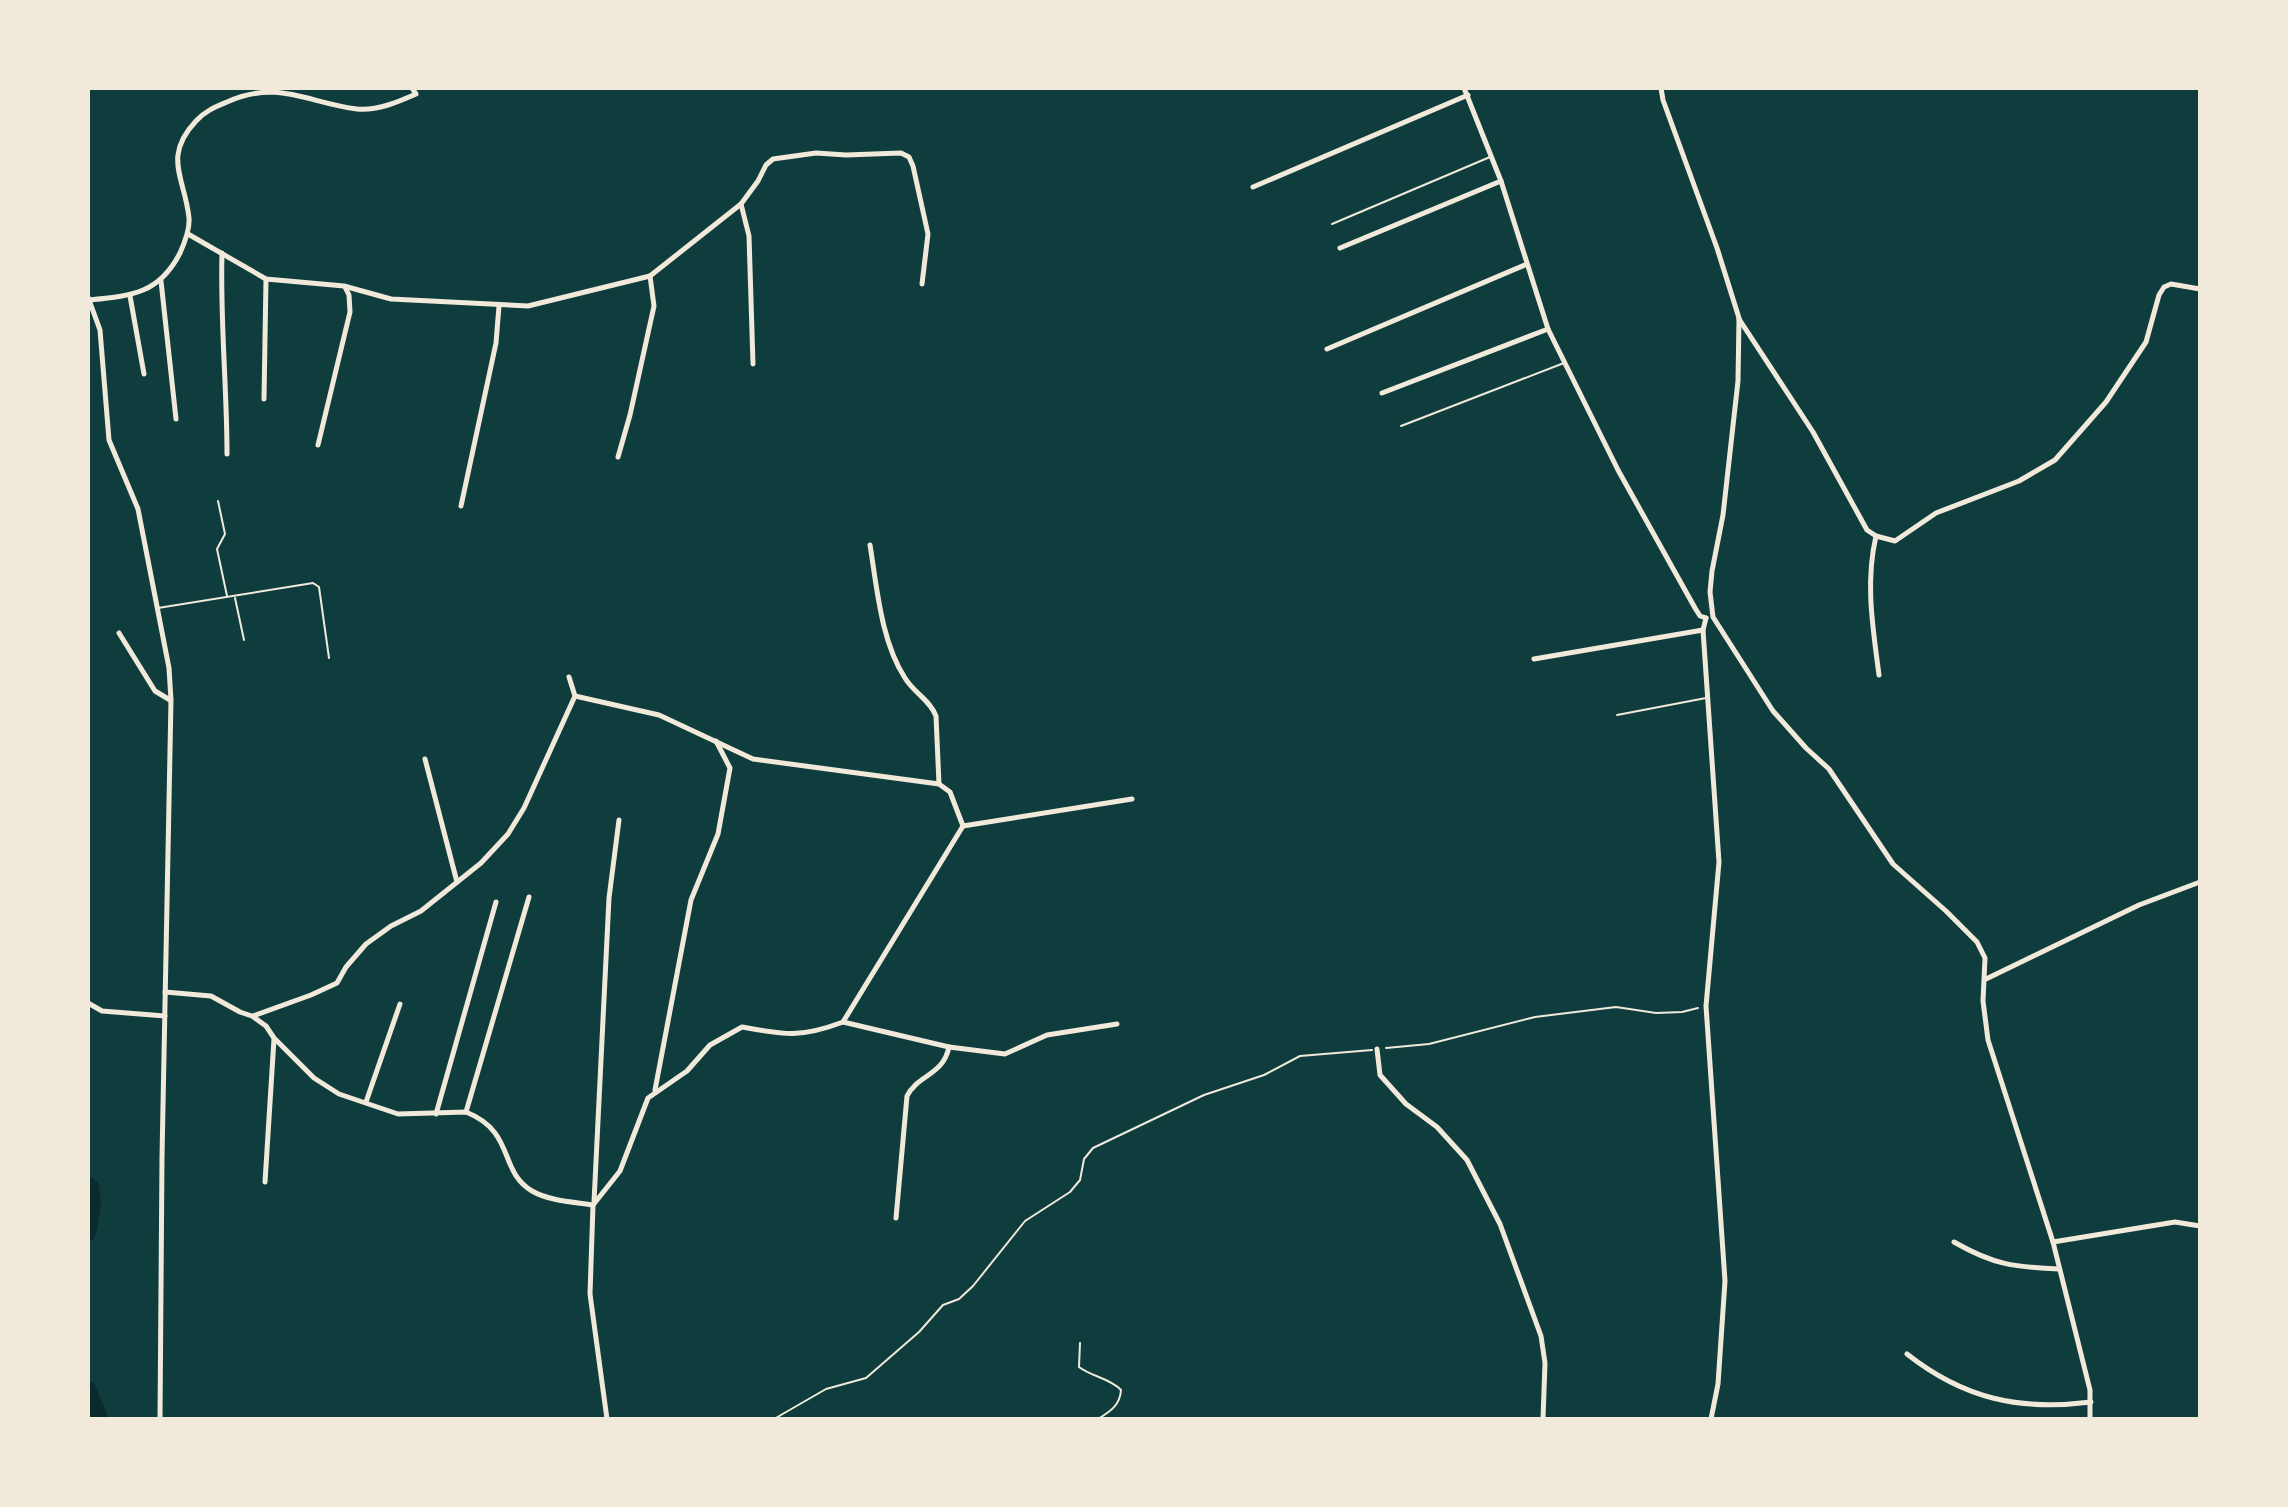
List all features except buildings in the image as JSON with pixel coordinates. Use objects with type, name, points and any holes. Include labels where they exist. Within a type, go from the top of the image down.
[{"type":"street","points":[[160,1419],[169,668],[138,509],[109,440],[100,330],[89,299],[130,296],[161,281],[175,264],[188,234],[189,218],[176,166],[177,155],[185,134],[205,112],[248,93],[296,94],[359,109],[375,108],[416,94],[412,88]]},
{"type":"street","points":[[1464,88],[1501,181],[1548,329],[1618,470],[1695,608],[1700,616],[1709,617],[1773,711],[1829,769],[1893,864],[1977,942],[1985,958],[1983,1001],[1988,1040],[2053,1242],[2090,1390],[2090,1419]]},
{"type":"street","points":[[1661,88],[1739,318],[1813,432],[1867,530],[1876,536],[1895,541],[1936,513],[2019,481],[2055,460],[2106,402],[2146,342],[2164,287],[2171,284],[2200,289]]},
{"type":"street","points":[[1253,187],[1468,95]]},
{"type":"street","points":[[188,234],[266,279],[344,286],[391,299],[528,306],[650,276],[741,204],[773,159],[816,153],[901,153],[909,157],[913,166],[928,234],[922,284]]},
{"type":"street","points":[[1340,248],[1501,181]]},
{"type":"street","points":[[741,204],[749,236],[753,364]]},
{"type":"street","points":[[222,253],[220,313],[228,405],[227,454]]},
{"type":"street","points":[[1327,349],[1527,264]]},
{"type":"street","points":[[618,457],[654,306],[650,276]]},
{"type":"street","points":[[264,399],[266,279]]},
{"type":"street","points":[[161,281],[176,419]]},
{"type":"street","points":[[318,445],[350,312],[349,295],[344,286]]},
{"type":"street","points":[[130,296],[144,374]]},
{"type":"street","points":[[461,506],[496,343],[499,306]]},
{"type":"street","points":[[1711,1419],[1718,1384],[1725,1281],[1706,1006],[1719,862],[1703,630],[1709,617],[1712,571],[1723,515],[1738,381],[1739,318]]},
{"type":"street","points":[[1382,393],[1548,329]]},
{"type":"street","points":[[1876,536],[1870,583],[1879,675]]},
{"type":"street","points":[[870,545],[891,649],[905,679],[932,707],[936,716],[939,784]]},
{"type":"street","points":[[1534,659],[1703,630]]},
{"type":"street","points":[[119,633],[155,691],[171,700]]},
{"type":"street","points":[[252,1016],[337,983],[366,944],[391,926],[421,911],[481,863],[508,834],[524,808],[575,696],[569,677]]},
{"type":"street","points":[[575,696],[659,715],[753,759],[939,784],[950,792],[963,826]]},
{"type":"street","points":[[655,1091],[691,900],[718,834],[730,768],[715,740]]},
{"type":"street","points":[[425,759],[457,882]]},
{"type":"street","points":[[843,1022],[963,826],[1132,799]]},
{"type":"street","points":[[607,1419],[590,1294],[609,898],[619,820]]},
{"type":"street","points":[[1986,980],[2139,905],[2200,882]]},
{"type":"street","points":[[466,1112],[529,897]]},
{"type":"street","points":[[436,1114],[496,902]]},
{"type":"street","points":[[165,992],[211,996],[252,1016],[266,1026],[321,1085],[339,1094],[398,1114],[466,1112],[481,1119],[499,1136],[514,1171],[527,1187],[543,1196],[596,1202]]},
{"type":"street","points":[[88,1003],[102,1011],[165,1016]]},
{"type":"street","points":[[366,1102],[400,1004]]},
{"type":"street","points":[[596,1202],[620,1171],[648,1098],[687,1071],[710,1045],[742,1027],[788,1036],[816,1032],[843,1022],[949,1047],[1005,1054],[1047,1035],[1117,1024]]},
{"type":"street","points":[[265,1182],[274,1038]]},
{"type":"street","points":[[896,1218],[907,1096],[911,1087],[940,1067],[947,1058],[949,1047]]},
{"type":"street","points":[[1377,1049],[1380,1075],[1406,1104],[1437,1127],[1467,1160],[1500,1224],[1541,1336],[1545,1363],[1543,1419]]},
{"type":"street","points":[[2053,1242],[2175,1222],[2200,1226]]},
{"type":"street","points":[[1954,1242],[1995,1262],[2016,1267],[2059,1269]]},
{"type":"street","points":[[1907,1354],[1926,1369],[1966,1391],[2005,1402],[2040,1406],[2091,1402]]},
{"type":"lane","points":[[1332,224],[1491,156]]},
{"type":"lane","points":[[1401,426],[1565,362]]},
{"type":"lane","points":[[218,501],[225,534],[217,549],[227,597]]},
{"type":"lane","points":[[157,608],[313,583],[319,587],[323,599],[329,658]]},
{"type":"lane","points":[[235,596],[244,640]]},
{"type":"lane","points":[[1617,715],[1707,698]]},
{"type":"path","points":[[774,1419],[826,1389],[866,1378],[919,1332],[943,1305],[959,1299],[1025,1221],[1070,1192],[1080,1180],[1084,1159],[1093,1148],[1204,1095],[1264,1075],[1300,1056],[1429,1044],[1535,1017],[1616,1007],[1656,1013],[1682,1012],[1706,1006]]},
{"type":"path","points":[[1080,1343],[1079,1367],[1116,1384],[1121,1390],[1121,1398],[1114,1408],[1098,1419]]},
{"type":"waterway","points":[[88,1185],[93,1204],[88,1233]]},
{"type":"waterway","points":[[88,1389],[100,1419]]}]
